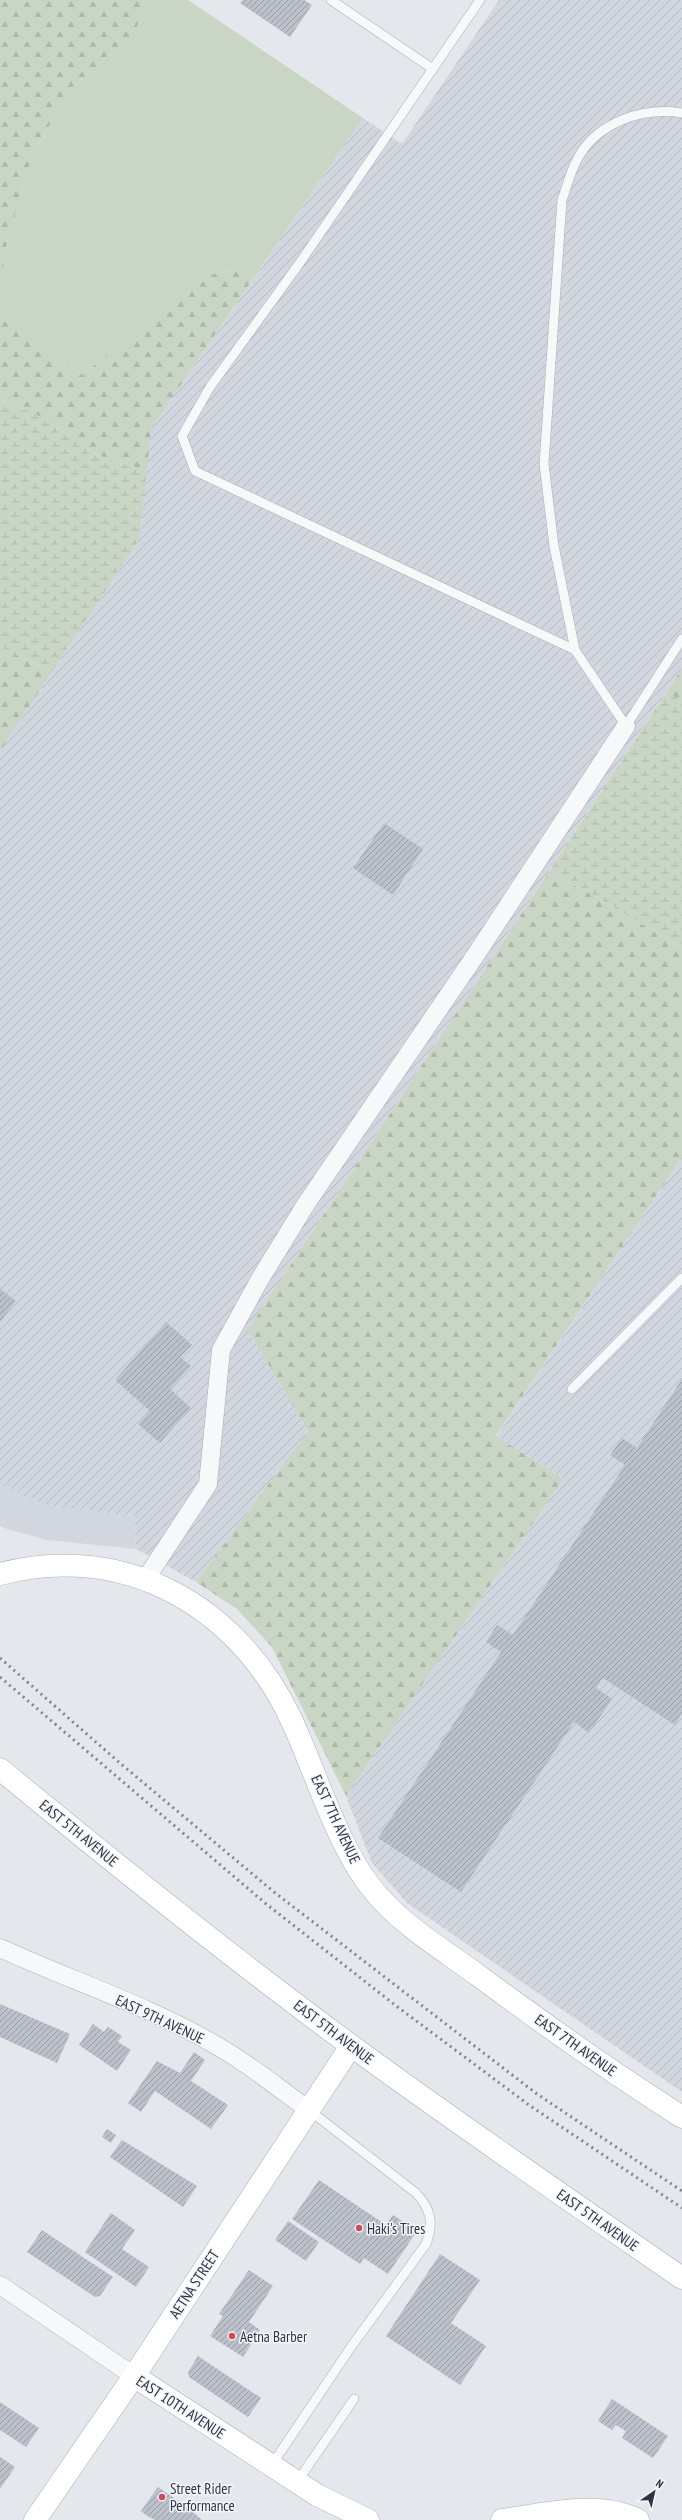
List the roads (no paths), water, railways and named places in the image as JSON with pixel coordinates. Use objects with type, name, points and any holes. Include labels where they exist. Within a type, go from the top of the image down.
[{"type":"street","points":[[145,1580],[208,1484],[221,1350],[260,1279],[306,1204],[477,953],[626,726]]},
{"type":"street","name":"EAST 7TH AVENUE","points":[[0,1574],[37,1567],[67,1566],[97,1568],[145,1580],[167,1588],[208,1614],[243,1645],[259,1664],[291,1720],[354,1860],[365,1879],[395,1914],[516,2003],[682,2117]]},
{"type":"street","name":"EAST 5TH AVENUE","points":[[0,1769],[204,1933],[351,2046],[467,2130],[682,2278]]},
{"type":"street","name":"EAST 9TH AVENUE","points":[[0,1948],[156,2015],[204,2038],[234,2056],[309,2110]]},
{"type":"street","name":"AETNA STREET","points":[[35,2520],[134,2376],[351,2046]]},
{"type":"street","name":"EAST 10TH AVENUE","points":[[0,2284],[134,2376],[271,2466],[340,2508],[368,2520]]},
{"type":"street","points":[[502,2520],[567,2511],[613,2513],[638,2520]]},
{"type":"lane","points":[[331,0],[433,69]]},
{"type":"lane","points":[[480,0],[299,264],[210,386],[182,436],[195,471],[575,650]]},
{"type":"lane","points":[[682,113],[664,110],[625,117],[593,137],[577,159],[562,200],[544,464],[554,546],[575,650],[626,726],[682,639]]},
{"type":"lane","points":[[572,1389],[682,1278]]},
{"type":"lane","points":[[271,2466],[351,2347],[426,2244],[431,2231],[431,2216],[426,2203],[416,2192],[309,2110]]},
{"type":"lane","points":[[296,2482],[354,2399]]},
{"type":"railway","points":[[0,1658],[121,1764],[274,1892],[537,2094],[682,2191]]},
{"type":"railway","points":[[0,1677],[265,1903],[395,2005],[529,2105],[682,2208]]},
{"type":"place","name":"Haki's Tires","points":[[359,2228]]},
{"type":"place","name":"Aetna Barber","points":[[232,2336]]},
{"type":"place","name":"Street Rider Performance","points":[[162,2497]]}]
